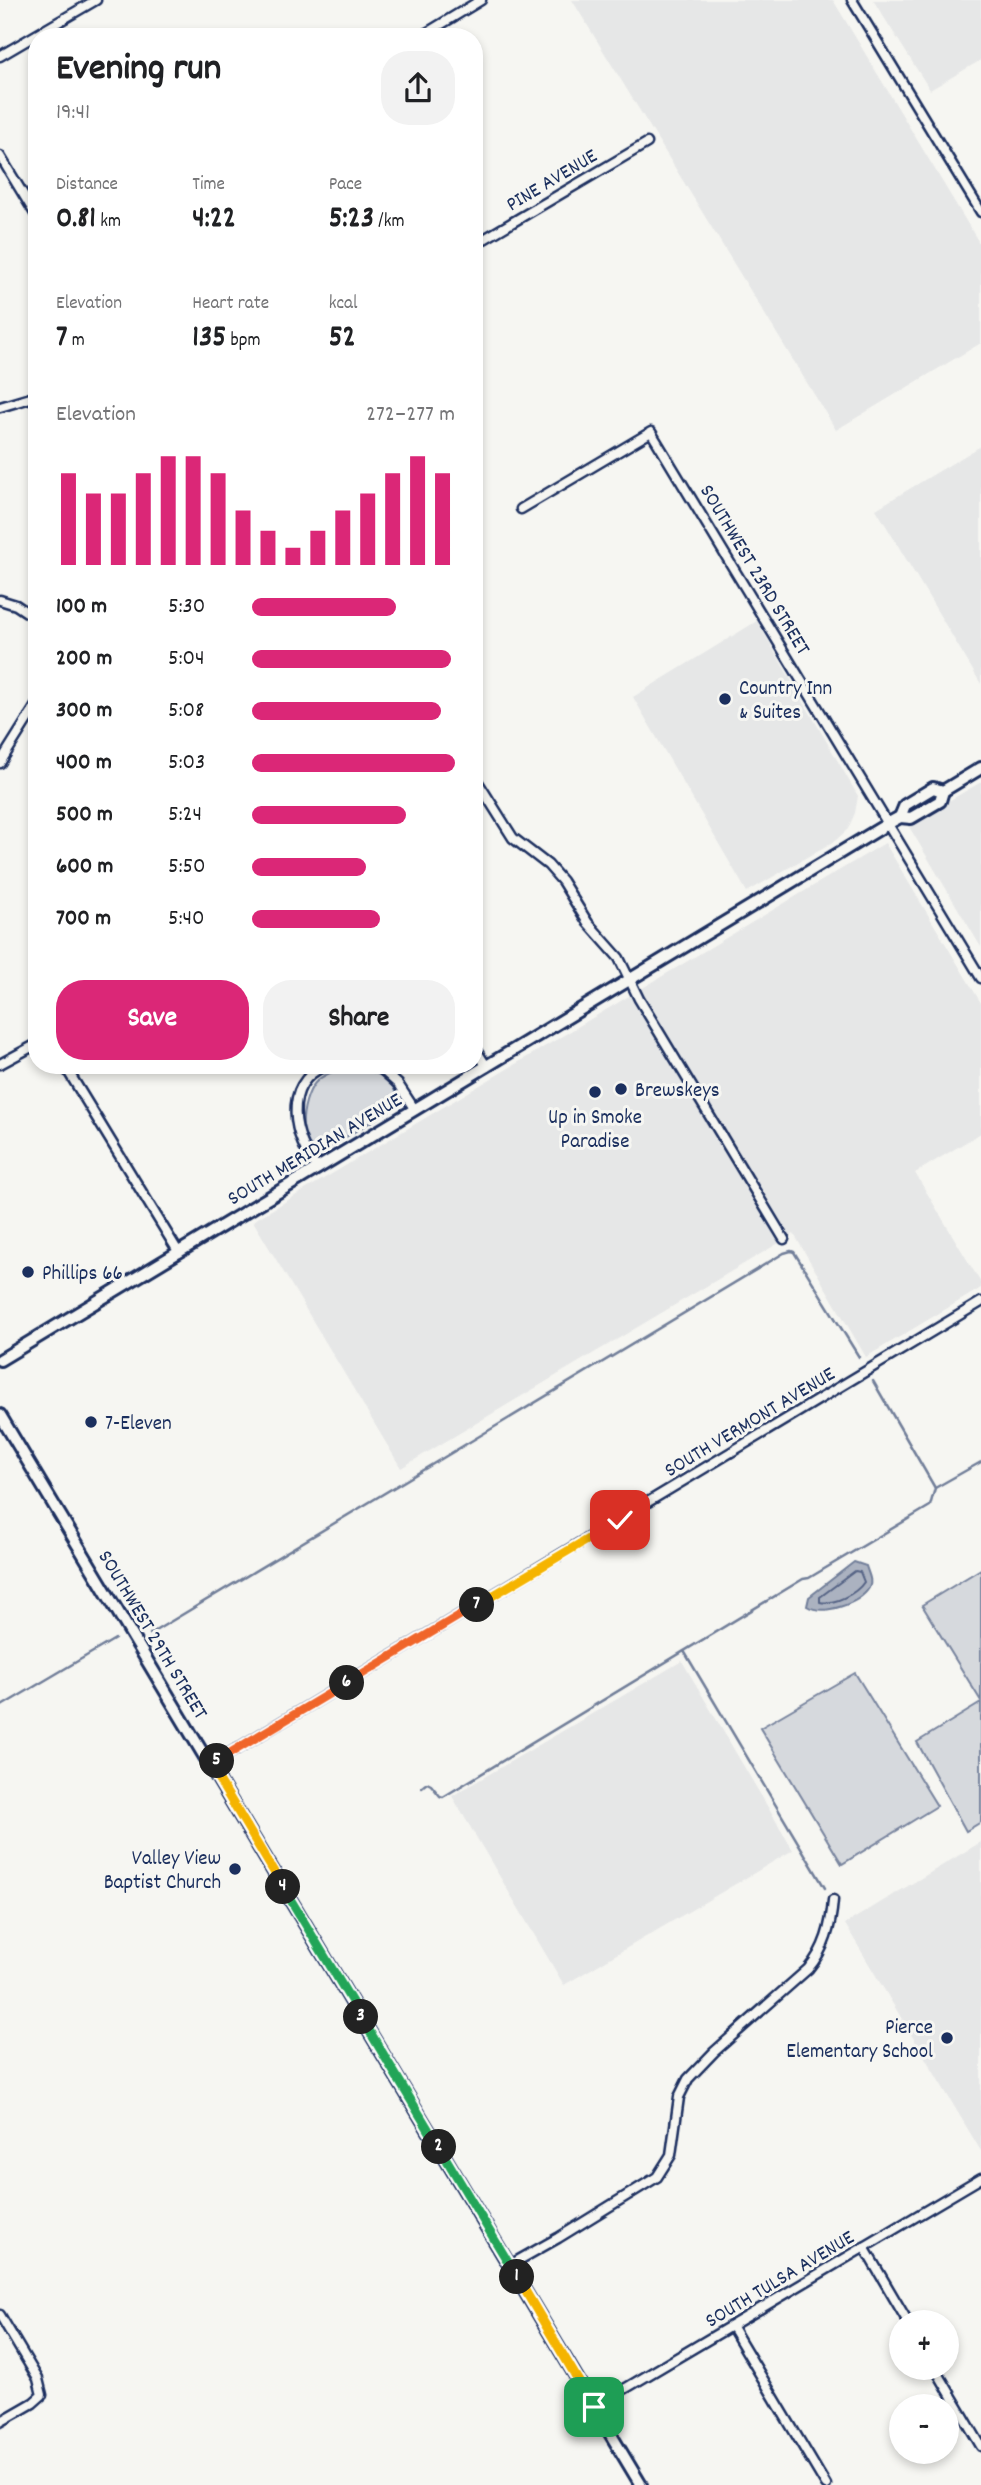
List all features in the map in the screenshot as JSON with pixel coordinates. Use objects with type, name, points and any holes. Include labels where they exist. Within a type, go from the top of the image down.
[{"type":"main road","name":"SOUTH MERIDIAN AVENUE","points":[[483,1069],[900,817],[905,805],[933,788],[943,791],[981,768]]},
{"type":"main road","name":"SOUTH MERIDIAN AVENUE","points":[[0,1360],[474,1074]]},
{"type":"main road","name":"SOUTHWEST 29TH STREET","points":[[0,1415],[641,2485]]},
{"type":"street","points":[[48,28],[96,0]]},
{"type":"street","points":[[435,28],[481,0]]},
{"type":"street","points":[[852,0],[980,207]]},
{"type":"street","points":[[0,56],[28,40]]},
{"type":"street","name":"PINE AVENUE","points":[[483,240],[647,143]]},
{"type":"street","points":[[0,156],[28,202]]},
{"type":"street","points":[[0,407],[28,399]]},
{"type":"street","name":"SOUTHWEST 23RD STREET","points":[[520,509],[651,432],[981,978]]},
{"type":"street","points":[[0,600],[16,605],[28,613]]},
{"type":"street","points":[[0,763],[28,718]]},
{"type":"street","points":[[483,790],[513,838],[548,864],[588,923],[620,958],[639,999],[784,1239]]},
{"type":"street","points":[[0,1064],[28,1049]]},
{"type":"street","points":[[483,1062],[486,1067]]},
{"type":"street","points":[[70,1074],[179,1253]]},
{"type":"street","points":[[312,1074],[297,1095],[295,1121],[305,1150],[318,1169]]},
{"type":"street","points":[[387,1074],[398,1084],[415,1110]]},
{"type":"street","name":"SOUTH VERMONT AVENUE","points":[[210,1765],[981,1301]]},
{"type":"street","points":[[510,2265],[657,2177],[671,2155],[679,2097],[688,2079],[817,1958],[832,1918],[833,1900]]},
{"type":"street","points":[[832,1918],[840,1911]]},
{"type":"street","name":"SOUTH TULSA AVENUE","points":[[594,2407],[981,2178]]},
{"type":"street","points":[[864,2248],[901,2310]]},
{"type":"street","points":[[0,2315],[38,2379],[42,2395],[0,2421]]},
{"type":"street","points":[[732,2327],[826,2485]]},
{"type":"street","points":[[942,2380],[981,2446]]},
{"type":"shaded area","points":[[572,0],[833,0],[981,246],[981,343],[836,430]]},
{"type":"shaded area","points":[[873,0],[981,0],[981,60],[930,90]]},
{"type":"shaded area","points":[[981,446],[981,684],[876,509]]},
{"type":"shaded area","points":[[757,621],[858,796],[848,829],[836,840],[747,892],[633,697]]},
{"type":"shaded area","points":[[981,782],[981,947],[908,825]]},
{"type":"shaded area","points":[[885,843],[981,1003],[981,1133],[915,1173],[981,1283],[981,1288],[866,1357],[794,1234],[401,1468],[253,1221]]},
{"type":"shaded area","points":[[327,1074],[377,1074],[392,1085],[397,1102],[392,1109],[326,1149],[315,1149],[308,1144],[303,1125],[306,1101],[318,1080]]},
{"type":"shaded area","points":[[981,1569],[981,1701],[922,1605]]},
{"type":"shaded area","points":[[682,1661],[793,1850],[564,1985],[452,1796]]},
{"type":"shaded area","points":[[855,1673],[937,1806],[842,1864],[760,1728]]},
{"type":"shaded area","points":[[981,1703],[981,1822],[966,1831],[917,1742]]},
{"type":"shaded area","name":"Pierce Elementary School","points":[[981,1842],[981,2151],[845,1924]]},
{"type":"water","points":[[854,1562],[866,1566],[869,1574],[870,1585],[864,1594],[831,1609],[814,1609],[807,1606],[809,1597]]},
{"type":"waterway","points":[[150,1634],[784,1253],[794,1252],[859,1357]]},
{"type":"waterway","points":[[873,1381],[935,1488]]},
{"type":"waterway","points":[[422,1787],[427,1783],[443,1797],[803,1579],[809,1578],[930,1506],[935,1488],[981,1462]]},
{"type":"waterway","points":[[0,1707],[115,1639]]},
{"type":"waterway","points":[[684,1651],[825,1888]]},
{"type":"place","name":"Country Inn & Suites","points":[[725,699]]},
{"type":"place","name":"Brewskeys","points":[[621,1089]]},
{"type":"place","name":"Up in Smoke Paradise","points":[[595,1092]]},
{"type":"place","name":"Phillips 66","points":[[28,1272]]},
{"type":"place","name":"7-Eleven","points":[[91,1422]]},
{"type":"place","name":"Valley View Baptist Church","points":[[235,1869]]},
{"type":"place","name":"Pierce Elementary School","points":[[947,2038]]},
{"type":"route","points":[[594,2407],[210,1765],[620,1520]]}]
